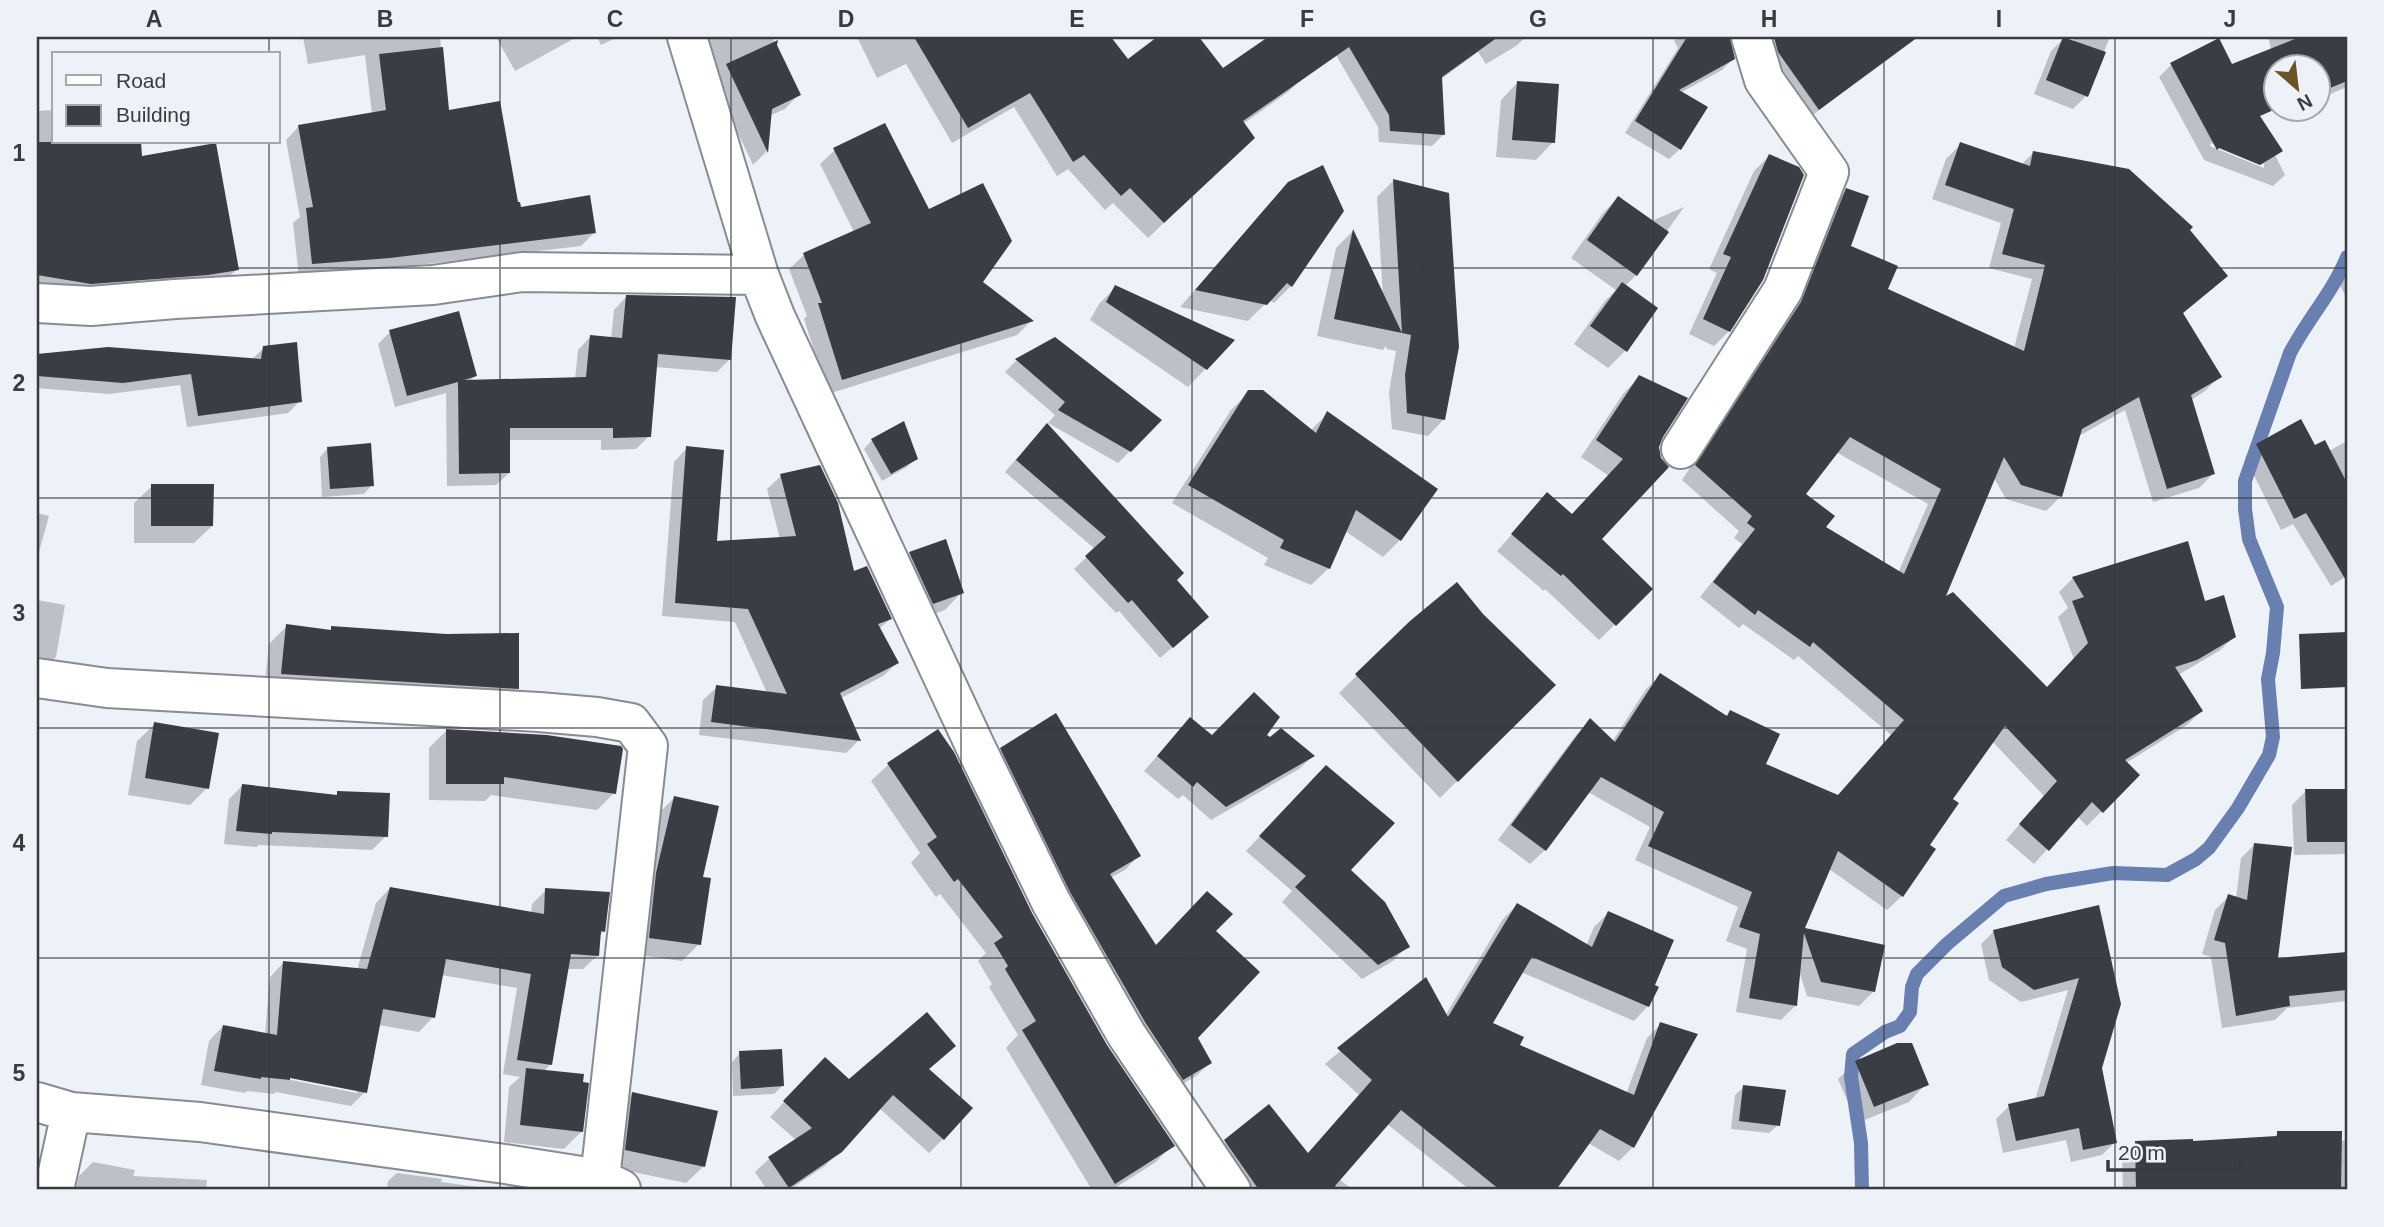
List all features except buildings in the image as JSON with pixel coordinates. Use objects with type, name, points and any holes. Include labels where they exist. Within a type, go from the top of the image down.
[{"type":"street","points":[[687,37],[759,275],[775,316],[977,750],[1051,902],[1126,1034],[1231,1190]]},
{"type":"street","points":[[1681,449],[1783,290],[1829,172],[1764,80],[1751,37]]},
{"type":"street","points":[[37,303],[91,306],[433,285],[522,272],[759,275]]},
{"type":"street","points":[[37,678],[107,688],[597,717],[631,723],[648,746],[611,1185],[505,1164],[200,1122],[54,1107],[54,1190]]},
{"type":"waterway","points":[[1862,1190],[1861,1143],[1851,1077],[1853,1054],[1885,1032],[1900,1026],[1910,1012],[1912,987],[1917,974],[1947,944],[2004,896],[2046,884],[2113,873],[2167,875],[2196,859],[2209,848],[2238,808],[2269,755],[2273,737],[2268,679],[2277,607],[2249,539],[2245,481],[2290,353],[2335,282],[2347,257]]}]
